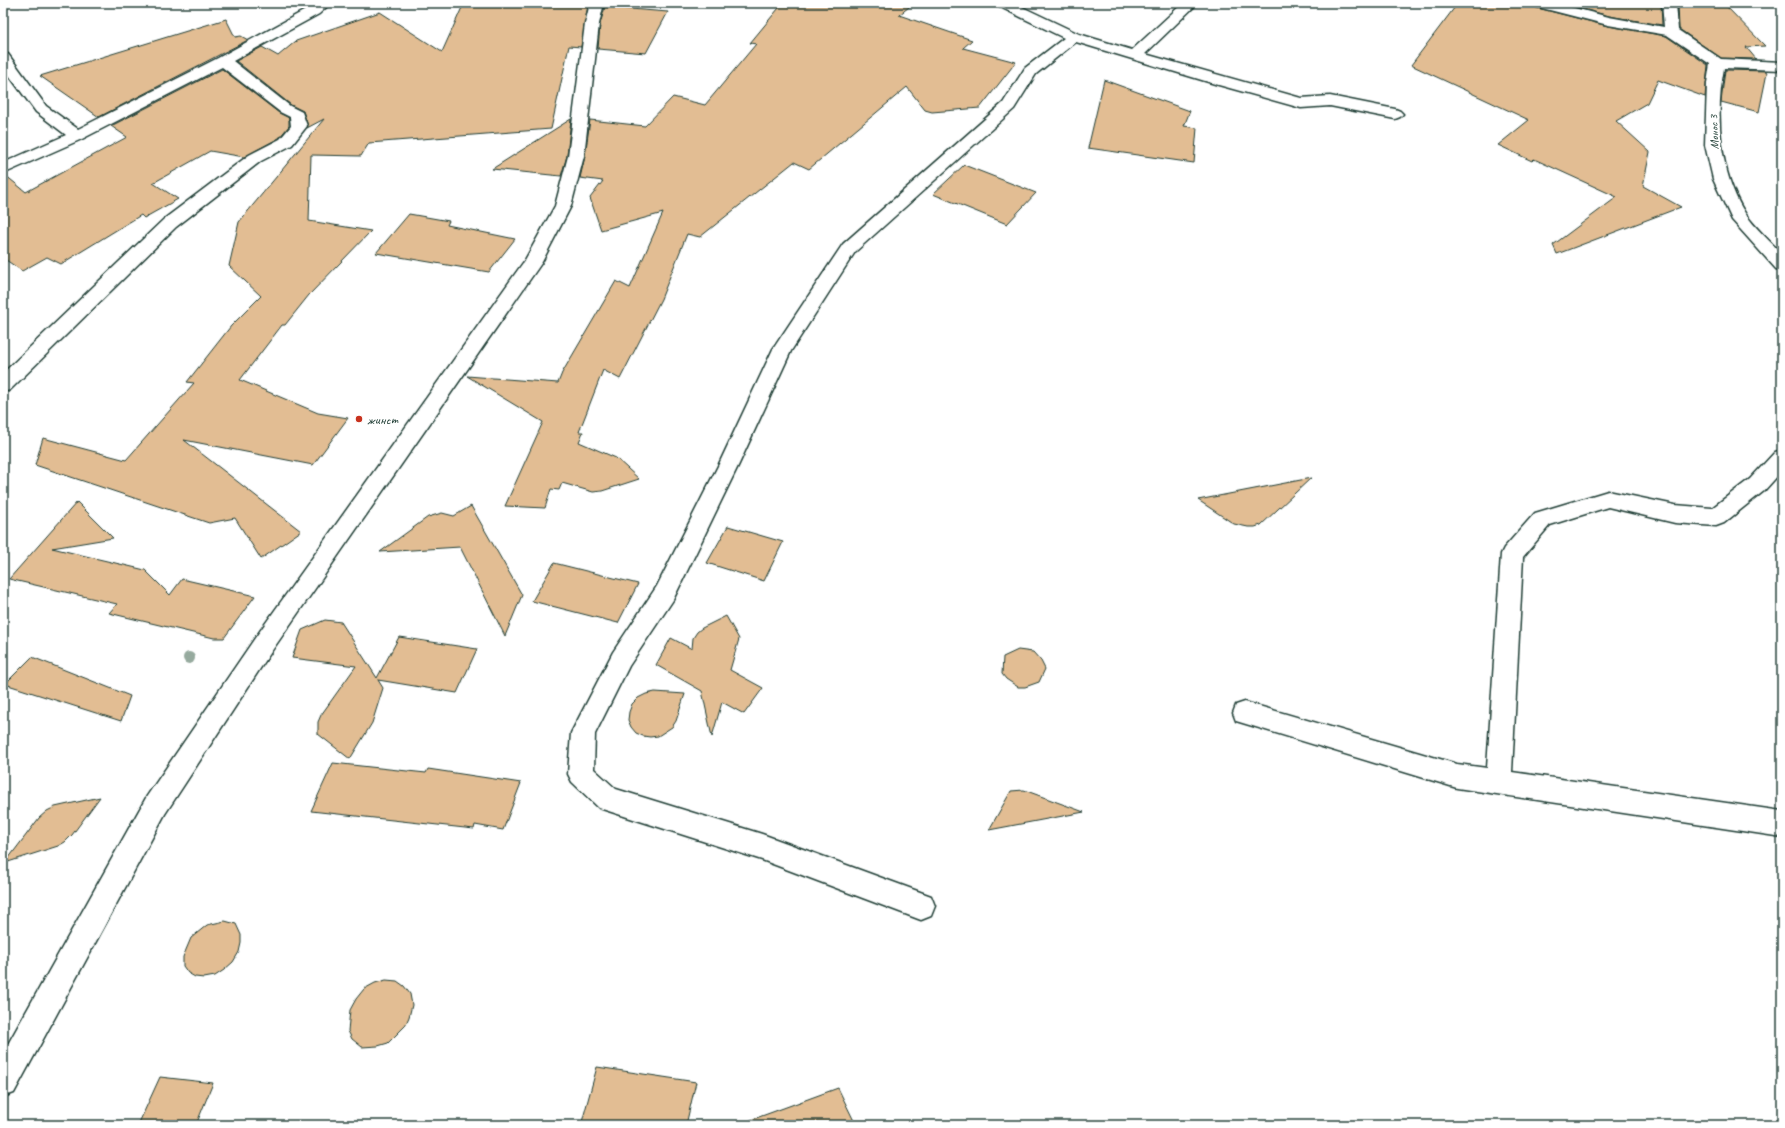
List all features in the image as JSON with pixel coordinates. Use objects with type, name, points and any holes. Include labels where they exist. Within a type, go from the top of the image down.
[{"type":"street","points":[[3,168],[77,136],[224,61],[314,11],[324,3]]},
{"type":"street","points":[[3,1082],[156,805],[268,638],[533,262],[563,206],[576,156],[592,24],[597,3]]},
{"type":"street","points":[[1003,3],[1074,37],[1220,81],[1301,102],[1330,101],[1396,114]]},
{"type":"street","points":[[1135,55],[1191,3]]},
{"type":"street","points":[[1539,3],[1608,21],[1671,32],[1718,63],[1782,66]]},
{"type":"street","points":[[1669,3],[1671,32]]},
{"type":"street","points":[[921,906],[762,847],[608,799],[581,774],[583,733],[621,659],[665,593],[729,464],[782,349],[849,248],[1009,106],[1030,71],[1074,37]]},
{"type":"street","points":[[3,57],[41,109],[77,136]]},
{"type":"street","points":[[3,385],[170,223],[255,158],[286,142],[299,126],[297,115],[285,109],[224,61]]},
{"type":"street","name":"Монос 3","points":[[1718,63],[1714,83],[1713,145],[1722,179],[1738,216],[1782,265]]},
{"type":"street","points":[[1499,782],[1512,554],[1543,519],[1608,499],[1675,514],[1716,517],[1757,485],[1782,458]]},
{"type":"street","points":[[1245,713],[1457,776],[1782,824]]},
{"type":"building","points":[[464,3],[563,3],[588,5],[581,47],[569,46],[551,129],[369,143],[361,156],[311,155],[309,221],[371,231],[309,295],[285,325],[282,325],[240,380],[318,413],[348,418],[313,465],[184,440],[301,531],[261,559],[235,518],[209,523],[35,465],[43,438],[126,460],[194,383],[187,382],[231,326],[261,296],[229,266],[239,222],[324,119],[307,128],[308,126],[303,111],[291,105],[236,61],[262,47],[278,56],[296,41],[380,12],[442,52]]},
{"type":"building","points":[[783,3],[914,3],[899,15],[972,40],[963,48],[1016,62],[980,108],[932,112],[925,110],[907,87],[809,169],[794,162],[700,237],[687,234],[661,299],[620,379],[603,370],[579,432],[583,432],[579,442],[616,458],[639,479],[602,491],[593,492],[562,483],[559,490],[551,489],[545,508],[505,506],[543,422],[467,376],[558,383],[562,373],[616,281],[630,288],[663,213],[601,230],[590,198],[603,181],[580,178],[590,120],[645,126],[673,97],[705,105],[756,44],[750,43]]},
{"type":"building","points":[[1458,3],[1531,3],[1534,7],[1608,26],[1666,36],[1708,65],[1705,97],[1658,80],[1647,103],[1616,121],[1650,152],[1643,186],[1681,207],[1557,254],[1553,245],[1617,197],[1534,159],[1532,161],[1498,145],[1529,120],[1411,65]]},
{"type":"building","points":[[1561,3],[1661,3],[1662,25],[1609,16]]},
{"type":"building","points":[[1678,3],[1723,3],[1765,46],[1746,47],[1756,59],[1721,58],[1679,29]]},
{"type":"building","points":[[605,7],[668,12],[646,53],[598,49],[600,24]]},
{"type":"building","points":[[226,19],[235,37],[241,36],[248,40],[99,117],[40,76]]},
{"type":"building","points":[[222,69],[279,113],[289,118],[289,126],[279,138],[244,157],[210,151],[153,183],[178,199],[144,218],[141,215],[61,264],[47,257],[22,271],[3,258],[3,175],[26,192],[127,137],[111,126]]},
{"type":"building","points":[[1725,70],[1766,71],[1767,73],[1759,112],[1721,102]]},
{"type":"building","points":[[1104,80],[1190,111],[1184,126],[1197,128],[1194,163],[1088,148]]},
{"type":"building","points":[[571,119],[567,156],[561,176],[492,169]]},
{"type":"building","points":[[964,165],[1036,193],[1007,224],[933,194]]},
{"type":"building","points":[[409,214],[449,221],[447,225],[515,239],[489,272],[376,253]]},
{"type":"building","points":[[1311,478],[1261,525],[1255,527],[1234,524],[1198,500]]},
{"type":"building","points":[[77,502],[113,538],[52,548],[145,570],[170,595],[182,579],[255,596],[224,638],[214,638],[109,613],[117,604],[9,579]]},
{"type":"building","points":[[471,506],[522,595],[505,636],[460,547],[380,552],[428,517],[442,513],[454,516]]},
{"type":"building","points":[[728,526],[783,542],[764,581],[707,563]]},
{"type":"building","points":[[554,563],[638,584],[618,623],[532,601]]},
{"type":"building","points":[[726,616],[739,639],[730,670],[763,688],[744,714],[722,702],[712,737],[702,691],[656,665],[671,638],[692,649],[693,638],[697,632]]},
{"type":"building","points":[[325,620],[341,622],[377,678],[399,637],[477,649],[457,693],[378,680],[383,688],[372,723],[350,759],[318,734],[318,722],[321,715],[356,666],[292,658],[302,630]]},
{"type":"building","points":[[1018,650],[1033,652],[1041,661],[1045,669],[1039,682],[1025,687],[1018,687],[1006,679],[1002,674],[1003,657]]},
{"type":"building","points":[[32,657],[130,696],[121,721],[5,684]]},
{"type":"building","points":[[655,692],[685,694],[676,721],[672,727],[658,736],[643,736],[636,733],[631,727],[628,720],[629,712],[632,704],[638,698]]},
{"type":"building","points":[[333,763],[426,773],[428,769],[521,783],[503,830],[475,825],[474,829],[311,811]]},
{"type":"building","points":[[1024,790],[1084,812],[989,830],[1011,791]]},
{"type":"building","points":[[100,797],[72,835],[65,842],[58,846],[5,863],[39,818],[47,811],[55,807]]},
{"type":"building","points":[[225,921],[236,924],[241,935],[239,952],[233,962],[215,976],[204,978],[195,977],[188,973],[183,966],[183,957],[191,938],[207,925]]},
{"type":"building","points":[[386,980],[397,981],[404,986],[410,994],[412,1005],[409,1017],[405,1026],[388,1043],[378,1046],[362,1047],[352,1039],[348,1031],[350,1010],[364,989],[375,983]]},
{"type":"building","points":[[597,1067],[696,1082],[686,1125],[606,1125],[582,1122]]},
{"type":"building","points":[[160,1077],[213,1083],[196,1125],[138,1125]]},
{"type":"building","points":[[838,1088],[856,1125],[748,1125],[748,1121]]},
{"type":"place","name":"жинст","points":[[359,419]]}]
